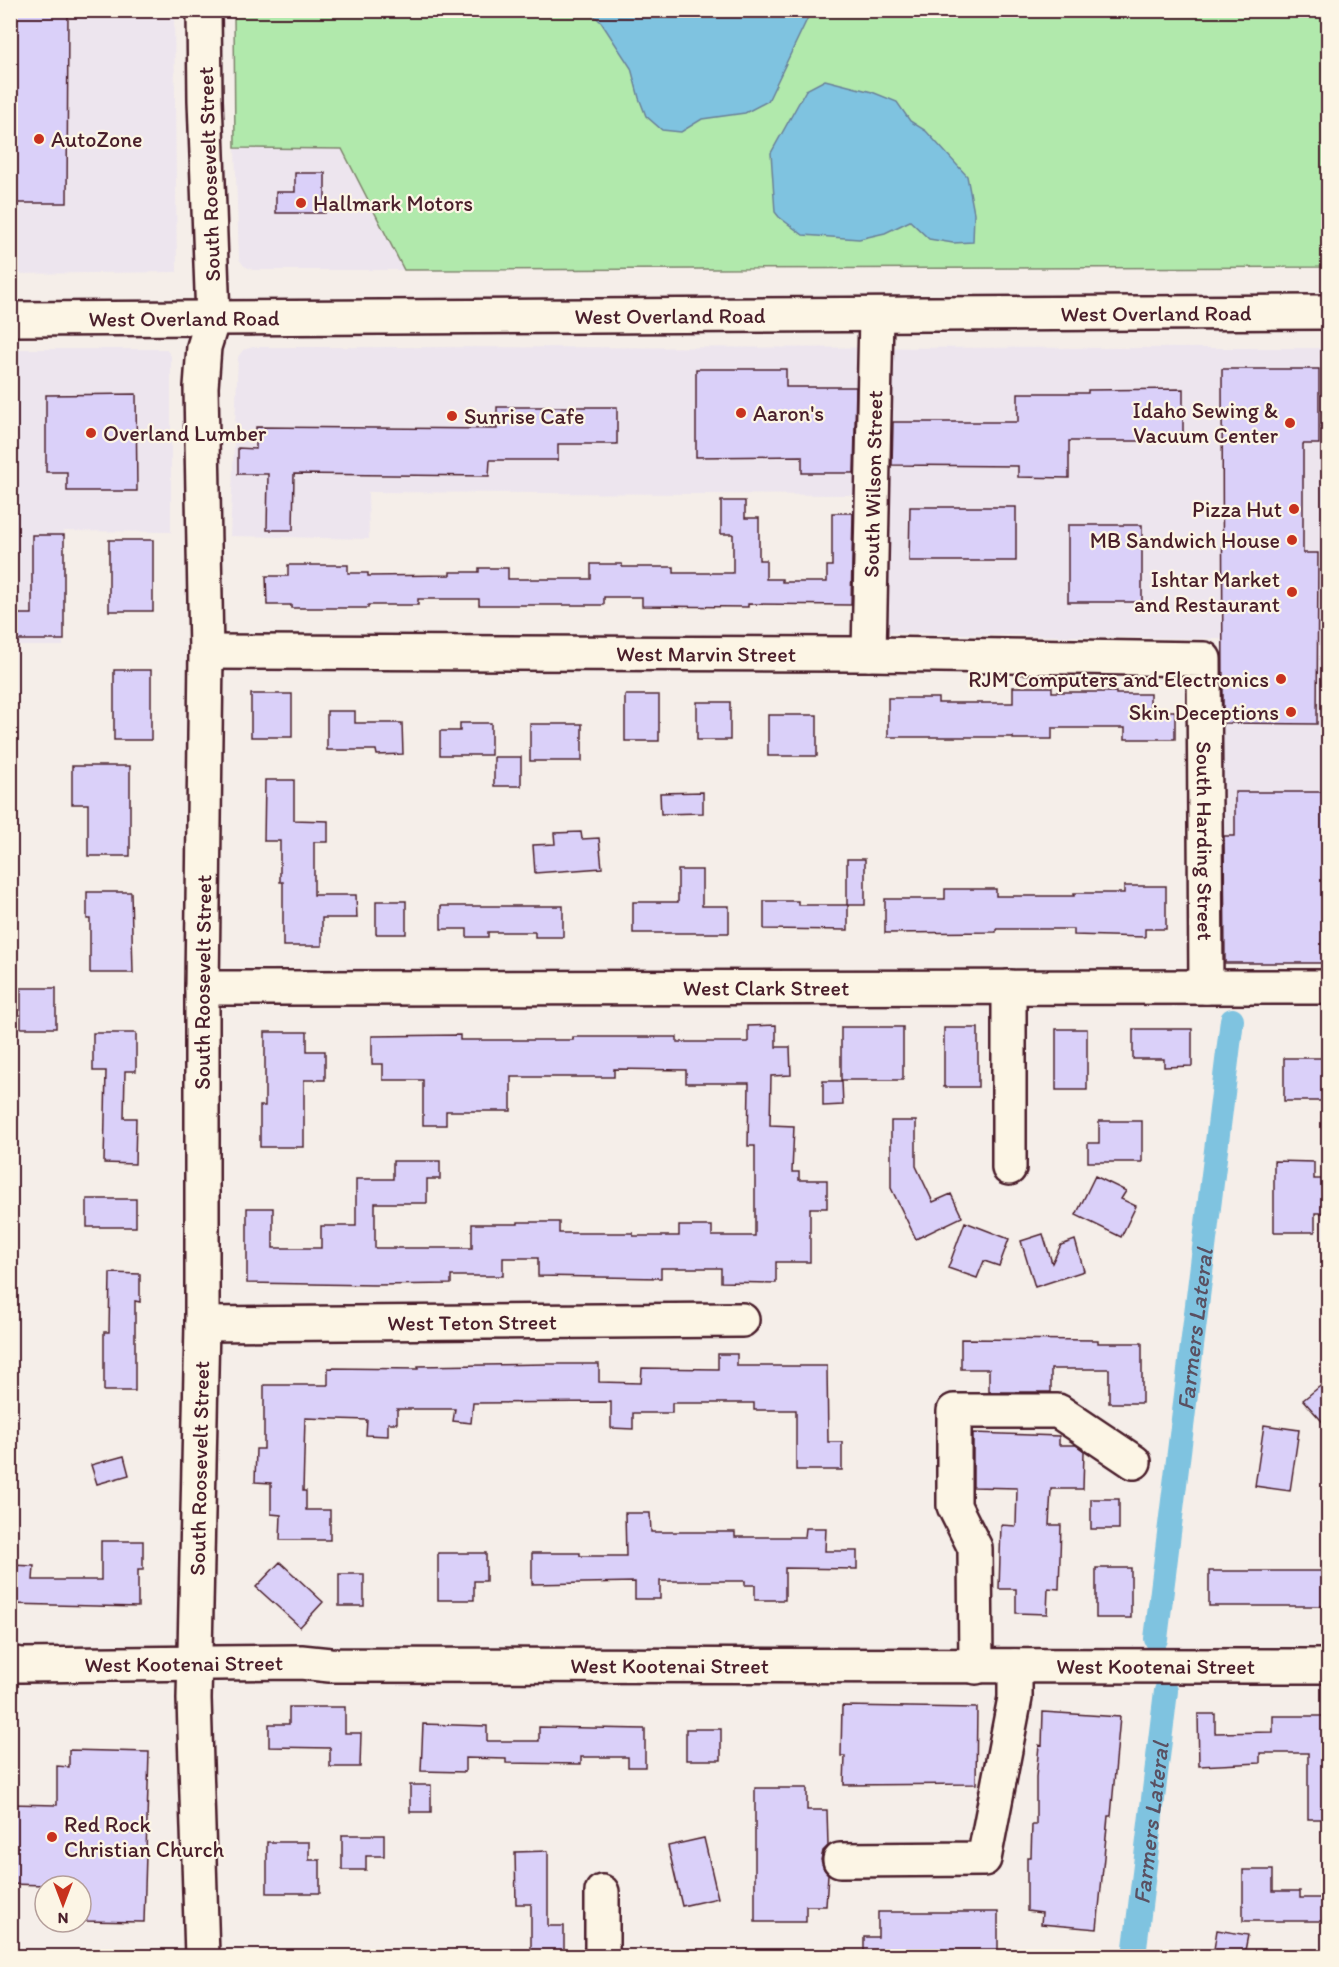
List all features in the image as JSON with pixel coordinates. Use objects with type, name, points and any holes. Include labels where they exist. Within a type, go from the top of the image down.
[{"type":"street","name":"South Roosevelt Street","points":[[202,1956],[195,1720],[202,1324],[202,988],[206,652],[201,387],[204,347],[213,318],[204,10]]},
{"type":"street","name":"West Overland Road","points":[[10,319],[1329,312]]},
{"type":"street","name":"South Wilson Street","points":[[869,654],[876,315]]},
{"type":"street","name":"West Marvin Street","points":[[206,652],[869,654],[1204,660]]},
{"type":"street","name":"South Harding Street","points":[[1204,660],[1206,987]]},
{"type":"street","points":[[1009,987],[1009,1168]]},
{"type":"street","name":"West Clark Street","points":[[202,988],[1329,987]]},
{"type":"street","name":"West Teton Street","points":[[202,1324],[742,1320]]},
{"type":"street","points":[[976,1666],[975,1548],[954,1506],[954,1411],[1058,1411],[1134,1462]]},
{"type":"street","name":"West Kootenai Street","points":[[10,1663],[20,1665],[301,1662],[330,1665],[1329,1666]]},
{"type":"street","points":[[840,1860],[984,1859],[1015,1698],[1015,1666]]},
{"type":"street","points":[[602,1892],[602,1956]]},
{"type":"shaded area","points":[[10,11],[174,11],[177,272],[11,274]]},
{"type":"shaded area","points":[[235,148],[342,149],[404,270],[253,270],[244,266],[239,259]]},
{"type":"shaded area","points":[[253,347],[1328,348],[1328,964],[1221,964],[1221,639],[853,632],[855,495],[368,492],[369,539],[230,536],[238,357],[243,350]]},
{"type":"shaded area","points":[[11,349],[166,349],[171,356],[171,532],[64,531],[63,646],[11,646]]},
{"type":"green space","points":[[234,11],[1328,11],[1328,267],[404,270],[342,149],[235,148]]},
{"type":"water","points":[[589,11],[811,11],[768,101],[745,113],[702,119],[681,132],[662,130],[646,116],[631,68],[601,22]]},
{"type":"water","points":[[825,80],[872,92],[897,102],[910,121],[926,131],[967,176],[974,213],[973,242],[953,243],[929,239],[910,221],[885,233],[859,239],[803,235],[779,217],[775,212],[771,153],[806,90]]},
{"type":"building","name":"AutoZone","points":[[14,10],[68,10],[67,203],[10,203],[10,76],[14,76]]},
{"type":"building","name":"Hallmark Motors","points":[[295,173],[325,173],[325,213],[276,213],[276,192],[295,192]]},
{"type":"building","points":[[696,369],[786,369],[786,387],[856,387],[854,473],[802,473],[802,456],[696,457]]},
{"type":"building","points":[[1222,369],[1319,369],[1319,444],[1303,444],[1303,553],[1318,553],[1317,724],[1223,723]]},
{"type":"building","points":[[1183,389],[1183,441],[1069,441],[1069,478],[1018,477],[1018,466],[892,465],[893,422],[1018,422],[1018,393]]},
{"type":"building","name":"Overland Lumber","points":[[136,394],[137,491],[67,491],[67,472],[46,472],[46,395]]},
{"type":"building","points":[[497,407],[617,407],[617,444],[558,444],[558,460],[490,460],[489,476],[294,474],[293,530],[267,530],[268,474],[238,474],[238,448],[256,449],[256,427],[497,429]]},
{"type":"building","points":[[721,501],[745,501],[745,518],[759,518],[759,560],[766,560],[766,579],[782,579],[782,582],[827,582],[827,566],[832,566],[832,513],[853,513],[851,605],[642,606],[642,597],[604,597],[604,605],[479,605],[479,599],[418,599],[418,605],[368,605],[368,608],[291,608],[291,605],[267,605],[266,576],[288,576],[288,565],[348,565],[348,573],[368,573],[368,576],[450,575],[450,572],[479,572],[479,568],[508,568],[508,579],[591,579],[591,564],[622,564],[622,567],[674,567],[674,573],[733,573],[733,534],[721,534]]},
{"type":"building","points":[[910,507],[1016,507],[1016,561],[909,561]]},
{"type":"building","points":[[1068,525],[1142,525],[1142,602],[1068,602]]},
{"type":"building","points":[[32,535],[64,535],[64,640],[10,640],[10,614],[32,614]]},
{"type":"building","points":[[109,540],[153,540],[153,611],[109,611]]},
{"type":"building","points":[[114,670],[151,670],[151,740],[114,740]]},
{"type":"building","points":[[1013,687],[1052,687],[1052,692],[1150,694],[1150,711],[1175,711],[1175,739],[1125,739],[1125,728],[1052,728],[1052,739],[888,737],[888,698],[938,698],[938,703],[1013,703]]},
{"type":"building","points":[[251,694],[292,694],[292,737],[251,737]]},
{"type":"building","points":[[625,695],[659,695],[659,741],[625,741]]},
{"type":"building","points":[[697,702],[730,702],[730,740],[697,740]]},
{"type":"building","points":[[327,711],[355,711],[355,723],[402,723],[403,754],[377,755],[376,750],[327,750]]},
{"type":"building","points":[[768,715],[817,715],[817,756],[768,756]]},
{"type":"building","points":[[460,723],[491,723],[491,755],[440,755],[440,731],[460,731]]},
{"type":"building","points":[[530,724],[582,724],[582,761],[530,761]]},
{"type":"building","points":[[494,757],[521,757],[521,786],[494,786]]},
{"type":"building","points":[[72,766],[130,766],[130,856],[88,856],[88,804],[72,804]]},
{"type":"building","points":[[265,780],[294,780],[294,820],[328,821],[328,842],[314,842],[314,895],[356,895],[357,918],[322,918],[322,946],[283,946],[283,882],[280,882],[280,841],[264,841]]},
{"type":"building","points":[[703,792],[703,813],[661,814],[660,793]]},
{"type":"building","points":[[1235,792],[1329,792],[1329,963],[1225,963],[1224,836],[1235,836]]},
{"type":"building","points":[[581,832],[582,839],[599,838],[602,868],[535,873],[533,845],[555,844],[554,833]]},
{"type":"building","points":[[847,859],[865,859],[865,905],[848,905],[848,930],[764,929],[764,901],[798,901],[798,905],[847,905]]},
{"type":"building","points":[[678,870],[702,870],[702,906],[729,906],[729,933],[633,933],[633,902],[678,902]]},
{"type":"building","points":[[1124,886],[1166,886],[1166,929],[1145,929],[1145,937],[1074,935],[1074,929],[885,933],[885,899],[945,899],[945,889],[996,889],[996,896],[1074,896],[1074,893],[1124,893]]},
{"type":"building","points":[[87,892],[131,892],[133,973],[90,973],[90,919],[87,919]]},
{"type":"building","points":[[376,901],[406,901],[406,934],[376,934]]},
{"type":"building","points":[[441,906],[563,906],[563,937],[535,937],[535,932],[488,932],[488,937],[467,937],[467,929],[441,929]]},
{"type":"building","points":[[21,988],[56,988],[56,1028],[21,1028]]},
{"type":"building","points":[[776,1025],[776,1047],[790,1047],[791,1075],[771,1076],[770,1125],[794,1126],[792,1172],[799,1172],[799,1180],[827,1180],[827,1208],[810,1208],[810,1262],[776,1262],[776,1283],[721,1282],[721,1268],[661,1268],[661,1278],[538,1276],[538,1258],[503,1258],[503,1276],[451,1276],[451,1284],[247,1283],[247,1208],[273,1208],[273,1248],[321,1248],[321,1226],[356,1226],[356,1179],[393,1179],[393,1161],[440,1161],[440,1179],[427,1179],[427,1203],[375,1203],[375,1248],[472,1248],[472,1224],[518,1224],[518,1222],[559,1222],[559,1233],[633,1233],[633,1236],[679,1236],[679,1226],[712,1226],[712,1236],[755,1236],[755,1146],[748,1146],[749,1083],[686,1083],[686,1070],[614,1069],[614,1077],[511,1077],[511,1111],[446,1111],[446,1125],[423,1125],[423,1080],[383,1080],[383,1064],[372,1064],[372,1036],[460,1035],[460,1040],[677,1037],[677,1042],[748,1042],[748,1026]]},
{"type":"building","points":[[841,1027],[903,1027],[903,1080],[841,1080]]},
{"type":"building","points":[[944,1028],[978,1028],[978,1087],[944,1087]]},
{"type":"building","points":[[1056,1029],[1087,1029],[1087,1090],[1056,1090]]},
{"type":"building","points":[[1133,1029],[1192,1029],[1192,1066],[1164,1067],[1164,1059],[1133,1059]]},
{"type":"building","points":[[265,1032],[307,1032],[307,1051],[325,1051],[325,1080],[304,1080],[304,1147],[260,1147],[260,1106],[265,1106]]},
{"type":"building","points":[[93,1033],[136,1033],[136,1071],[125,1071],[124,1118],[136,1118],[135,1164],[104,1163],[106,1071],[93,1071]]},
{"type":"building","points":[[1284,1058],[1329,1058],[1329,1101],[1284,1101]]},
{"type":"building","points":[[823,1081],[842,1081],[843,1105],[823,1106]]},
{"type":"building","points":[[891,1121],[916,1121],[916,1166],[933,1202],[951,1194],[962,1217],[916,1239],[891,1188]]},
{"type":"building","points":[[1099,1121],[1142,1121],[1142,1162],[1088,1162],[1088,1143],[1099,1143]]},
{"type":"building","points":[[1274,1161],[1314,1162],[1314,1179],[1329,1179],[1329,1213],[1315,1213],[1315,1232],[1274,1232]]},
{"type":"building","points":[[1095,1176],[1126,1191],[1121,1199],[1136,1206],[1121,1237],[1076,1215]]},
{"type":"building","points":[[87,1199],[136,1199],[136,1227],[87,1227]]},
{"type":"building","points":[[965,1222],[1009,1239],[999,1266],[984,1261],[977,1278],[948,1268]]},
{"type":"building","points":[[1043,1234],[1052,1263],[1061,1245],[1075,1240],[1084,1271],[1035,1287],[1021,1241]]},
{"type":"building","points":[[110,1273],[140,1274],[140,1302],[135,1301],[135,1391],[104,1391],[104,1332],[109,1332]]},
{"type":"building","points":[[961,1339],[1098,1340],[1098,1343],[1142,1343],[1142,1403],[1109,1403],[1109,1369],[1051,1369],[1051,1392],[989,1392],[989,1369],[961,1369]]},
{"type":"building","points":[[718,1354],[737,1354],[737,1366],[827,1366],[828,1442],[842,1442],[842,1470],[796,1470],[796,1410],[754,1410],[754,1403],[672,1403],[672,1413],[633,1413],[633,1429],[611,1428],[611,1402],[473,1403],[471,1423],[453,1421],[455,1409],[397,1409],[397,1423],[388,1423],[388,1436],[366,1435],[367,1420],[305,1418],[303,1491],[306,1491],[306,1510],[330,1510],[330,1540],[280,1540],[281,1515],[271,1514],[271,1483],[255,1482],[256,1449],[264,1449],[264,1385],[328,1385],[328,1368],[418,1369],[418,1366],[546,1364],[599,1364],[599,1382],[641,1383],[642,1368],[718,1369]]},
{"type":"building","points":[[1329,1379],[1329,1429],[1303,1400]]},
{"type":"building","points":[[1264,1425],[1299,1430],[1290,1491],[1255,1486]]},
{"type":"building","points":[[973,1433],[1059,1436],[1059,1445],[1076,1445],[1084,1451],[1083,1489],[1051,1489],[1049,1525],[1061,1525],[1059,1589],[1048,1588],[1047,1614],[1016,1613],[1016,1589],[999,1589],[1001,1525],[1016,1526],[1017,1488],[973,1487]]},
{"type":"building","points":[[124,1456],[129,1475],[97,1484],[91,1465]]},
{"type":"building","points":[[1091,1499],[1119,1499],[1119,1529],[1091,1529]]},
{"type":"building","points":[[625,1513],[650,1513],[651,1532],[735,1532],[735,1537],[805,1537],[806,1528],[826,1528],[825,1551],[857,1551],[857,1569],[785,1568],[785,1600],[755,1600],[755,1585],[745,1585],[745,1581],[660,1581],[660,1599],[635,1599],[635,1582],[532,1584],[532,1553],[626,1556]]},
{"type":"building","points":[[101,1541],[143,1541],[143,1570],[138,1570],[138,1607],[10,1604],[10,1565],[34,1566],[33,1580],[101,1580]]},
{"type":"building","points":[[438,1553],[486,1553],[486,1581],[474,1581],[474,1600],[438,1600]]},
{"type":"building","points":[[280,1562],[323,1602],[300,1627],[256,1587]]},
{"type":"building","points":[[1096,1568],[1131,1568],[1131,1618],[1096,1618]]},
{"type":"building","points":[[1209,1571],[1329,1571],[1329,1606],[1209,1606]]},
{"type":"building","points":[[339,1574],[364,1574],[364,1606],[339,1606]]},
{"type":"building","points":[[842,1706],[977,1708],[976,1784],[844,1785],[845,1756],[841,1756]]},
{"type":"building","points":[[289,1707],[345,1707],[345,1733],[361,1733],[360,1767],[330,1767],[330,1748],[269,1747],[269,1724],[289,1724]]},
{"type":"building","points":[[1043,1712],[1120,1717],[1097,1929],[1041,1924],[1042,1913],[1027,1911],[1027,1857],[1031,1857],[1032,1825],[1036,1825],[1036,1777],[1039,1745],[1042,1746]]},
{"type":"building","points":[[1198,1714],[1215,1714],[1215,1733],[1273,1732],[1273,1716],[1327,1716],[1329,1819],[1308,1819],[1308,1753],[1260,1753],[1260,1763],[1199,1766]]},
{"type":"building","points":[[423,1724],[487,1726],[487,1741],[539,1741],[539,1727],[645,1729],[645,1767],[628,1767],[628,1757],[581,1757],[581,1764],[506,1763],[506,1759],[465,1758],[465,1772],[421,1771]]},
{"type":"building","points":[[686,1729],[721,1729],[721,1760],[686,1760]]},
{"type":"building","name":"Red Rock Christian Church","points":[[69,1750],[149,1752],[144,1922],[93,1921],[93,1874],[33,1874],[33,1885],[10,1884],[10,1804],[57,1805],[57,1766],[69,1767]]},
{"type":"building","points":[[410,1785],[431,1785],[431,1812],[410,1812]]},
{"type":"building","points":[[755,1788],[807,1788],[807,1810],[827,1810],[828,1846],[823,1851],[821,1860],[828,1874],[826,1906],[806,1906],[806,1922],[755,1922]]},
{"type":"building","points":[[342,1835],[384,1835],[384,1856],[366,1856],[366,1870],[342,1870]]},
{"type":"building","points":[[704,1838],[718,1898],[682,1906],[668,1846]]},
{"type":"building","points":[[267,1842],[309,1842],[309,1860],[320,1860],[320,1893],[267,1893]]},
{"type":"building","points":[[548,1851],[548,1926],[564,1926],[564,1956],[531,1956],[531,1904],[516,1904],[515,1852]]},
{"type":"building","points":[[1243,1870],[1273,1870],[1273,1891],[1300,1891],[1300,1898],[1329,1898],[1329,1921],[1243,1921]]},
{"type":"building","points":[[878,1912],[998,1912],[998,1956],[864,1956],[864,1937],[878,1937]]},
{"type":"building","points":[[1217,1930],[1248,1935],[1244,1956],[1213,1956]]},
{"type":"waterway","name":"Farmers Lateral","points":[[1156,1639],[1232,1020]]},
{"type":"waterway","name":"Farmers Lateral","points":[[1134,1956],[1166,1691]]},
{"type":"place","name":"AutoZone","points":[[39,139]]},
{"type":"place","name":"Hallmark Motors","points":[[301,203]]},
{"type":"place","name":"Aaron's","points":[[741,413]]},
{"type":"place","name":"Sunrise Cafe","points":[[452,416]]},
{"type":"place","name":"Idaho Sewing & Vacuum Center","points":[[1290,423]]},
{"type":"place","name":"Overland Lumber","points":[[91,433]]},
{"type":"place","name":"Pizza Hut","points":[[1294,509]]},
{"type":"place","name":"MB Sandwich House","points":[[1292,540]]},
{"type":"place","name":"Ishtar Market and Restaurant","points":[[1292,592]]},
{"type":"place","name":"RJM Computers and Electronics","points":[[1281,679]]},
{"type":"place","name":"Skin Deceptions","points":[[1291,712]]},
{"type":"place","name":"Red Rock Christian Church","points":[[52,1837]]}]
